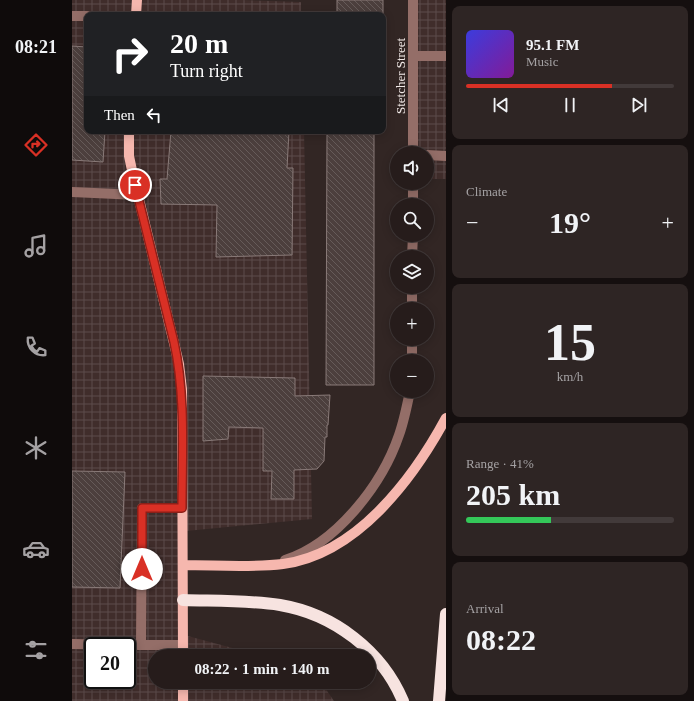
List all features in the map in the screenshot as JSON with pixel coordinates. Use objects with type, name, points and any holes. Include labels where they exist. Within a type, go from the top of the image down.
[{"type":"highway","points":[[183,600],[265,603],[296,609],[325,620],[348,633],[370,652],[389,674],[403,701]]},
{"type":"highway","points":[[439,701],[446,614]]},
{"type":"main road","points":[[136,12],[137,0]]},
{"type":"main road","points":[[129,134],[129,156],[179,364],[182,389],[183,649]]},
{"type":"main road","points":[[183,566],[284,564],[312,556],[340,542],[365,524],[388,502],[428,450],[446,418]]},
{"type":"main road","points":[[183,689],[183,701]]},
{"type":"street","name":"Stetcher Street","points":[[413,0],[413,146]]},
{"type":"street","points":[[72,16],[84,16]]},
{"type":"street","points":[[413,56],[446,56]]},
{"type":"street","points":[[434,155],[446,156]]},
{"type":"street","points":[[72,192],[138,196]]},
{"type":"street","points":[[266,565],[292,558],[313,546],[333,531],[357,506],[378,478],[393,449],[399,435],[408,398]]},
{"type":"street","points":[[141,645],[142,508],[182,508]]},
{"type":"street","points":[[72,644],[183,645]]},
{"type":"shaded area","points":[[72,0],[242,0],[301,2],[301,12],[84,12],[84,134],[304,134],[312,519],[186,531],[184,635],[237,649],[148,649],[148,689],[326,689],[334,701],[72,701]]},
{"type":"shaded area","points":[[417,0],[446,0],[446,179],[434,179],[434,146],[413,146]]},
{"type":"building","points":[[337,0],[383,0],[383,12],[337,12]]},
{"type":"building","points":[[72,46],[84,47],[84,134],[105,134],[103,162],[72,160]]},
{"type":"building","points":[[171,134],[289,134],[287,168],[293,168],[292,255],[216,257],[217,205],[161,204],[160,179],[167,179]]},
{"type":"building","points":[[327,134],[374,134],[374,385],[326,385]]},
{"type":"building","points":[[203,376],[295,378],[295,396],[330,395],[324,461],[317,469],[294,470],[294,499],[271,499],[272,471],[263,471],[263,428],[229,427],[228,439],[203,441]]},
{"type":"building","points":[[72,471],[125,472],[120,588],[72,587]]},
{"type":"route","points":[[135,185],[174,342],[179,364],[182,389],[182,508],[142,508],[142,569]]}]
